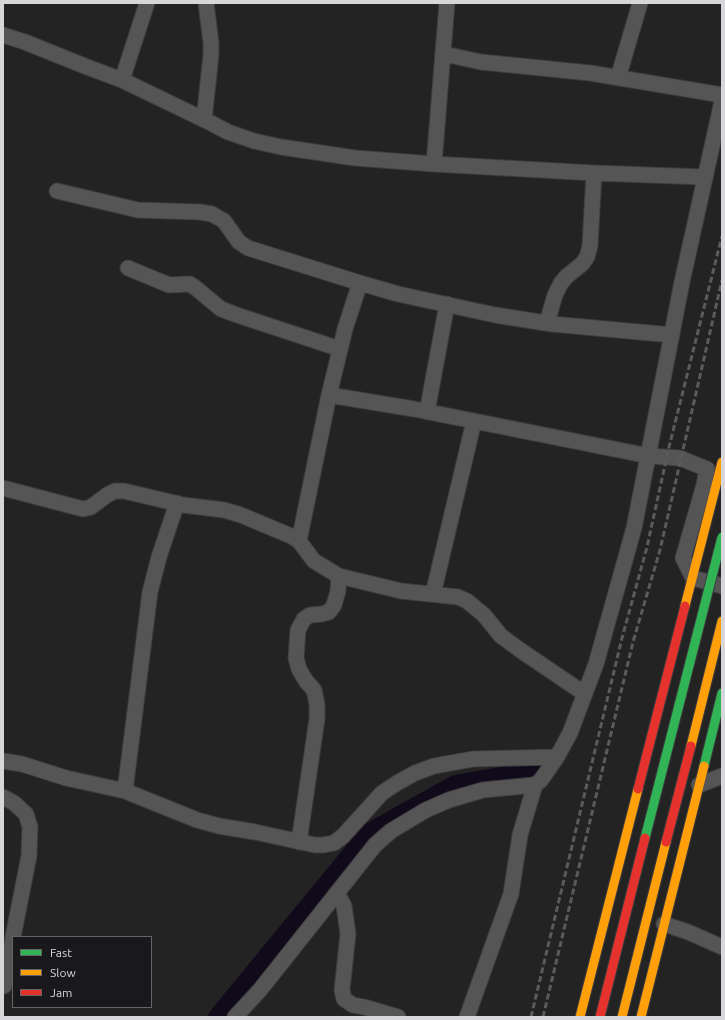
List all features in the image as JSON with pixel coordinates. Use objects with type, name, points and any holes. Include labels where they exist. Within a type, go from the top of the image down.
[{"type":"main road","points":[[580,1017],[722,462]]},
{"type":"main road","points":[[600,1017],[722,537]]},
{"type":"main road","points":[[622,1017],[722,621]]},
{"type":"main road","points":[[641,1017],[722,693]]},
{"type":"street","points":[[122,80],[147,3]]},
{"type":"street","points":[[204,120],[211,55],[206,3]]},
{"type":"street","points":[[434,164],[447,3]]},
{"type":"street","points":[[618,78],[640,3]]},
{"type":"street","points":[[3,35],[25,42],[122,80],[228,132],[254,141],[281,147],[355,158],[434,164],[594,174],[704,177]]},
{"type":"street","points":[[444,54],[481,62],[590,73],[722,95]]},
{"type":"street","points":[[467,1017],[511,894],[520,835],[545,773],[570,733],[585,694],[596,664],[634,528],[682,282],[722,101]]},
{"type":"street","points":[[547,323],[555,295],[561,283],[582,264],[587,257],[590,246],[594,174]]},
{"type":"street","points":[[57,191],[138,210],[200,212],[212,214],[224,221],[239,242],[248,248],[398,294],[495,315],[547,323],[638,333],[672,335]]},
{"type":"street","points":[[128,268],[169,285],[190,284],[221,309],[236,316],[340,349]]},
{"type":"street","points":[[298,541],[340,349],[360,283]]},
{"type":"street","points":[[427,412],[447,304]]},
{"type":"street","points":[[329,395],[427,412],[649,456],[680,458],[707,469],[704,485],[683,558],[693,578],[722,586]]},
{"type":"street","points":[[433,594],[474,421]]},
{"type":"street","points":[[3,488],[83,509],[91,507],[114,491],[124,491],[177,503],[224,510],[242,515],[291,536],[298,541],[314,561],[339,576],[401,591],[458,597],[467,601],[484,615],[502,636],[585,694]]},
{"type":"street","points":[[124,791],[146,633],[150,592],[159,557],[177,503]]},
{"type":"street","points":[[298,842],[318,719],[318,704],[314,690],[306,681],[299,669],[296,658],[298,630],[304,619],[310,614],[322,614],[329,612],[334,605],[338,591],[339,576]]},
{"type":"street","points":[[3,761],[22,764],[66,778],[124,791],[197,820],[219,826],[255,832],[315,846],[323,846],[334,843],[343,836],[382,793],[415,773],[434,766],[473,758],[488,757],[545,773]]},
{"type":"street","points":[[236,1017],[260,990],[375,845],[391,831],[426,810],[449,800],[545,773]]},
{"type":"street","points":[[699,786],[722,776]]},
{"type":"street","points":[[3,797],[14,803],[26,814],[30,827],[29,856],[13,936]]},
{"type":"street","points":[[337,893],[344,906],[348,934],[342,990],[344,999],[353,1005],[398,1017]]},
{"type":"street","points":[[664,924],[688,932],[722,947]]},
{"type":"street","points":[[4,986],[12,942]]},
{"type":"waterway","points":[[217,1017],[369,832],[455,784],[534,770]]},
{"type":"railway","points":[[531,1017],[622,638],[647,547],[669,447],[722,236]]},
{"type":"railway","points":[[543,1017],[633,642],[660,550],[722,280]]},
{"type":"traffic: fast","points":[[645,838],[722,537]]},
{"type":"traffic: fast","points":[[704,766],[722,693]]},
{"type":"traffic: slow","points":[[685,606],[722,462]]},
{"type":"traffic: slow","points":[[691,746],[722,621]]},
{"type":"traffic: slow","points":[[641,1017],[704,766]]},
{"type":"traffic: slow","points":[[580,1017],[638,789]]},
{"type":"traffic: slow","points":[[622,1017],[666,842]]},
{"type":"traffic: jam","points":[[638,789],[685,606]]},
{"type":"traffic: jam","points":[[666,842],[691,746]]},
{"type":"traffic: jam","points":[[600,1017],[645,838]]}]
